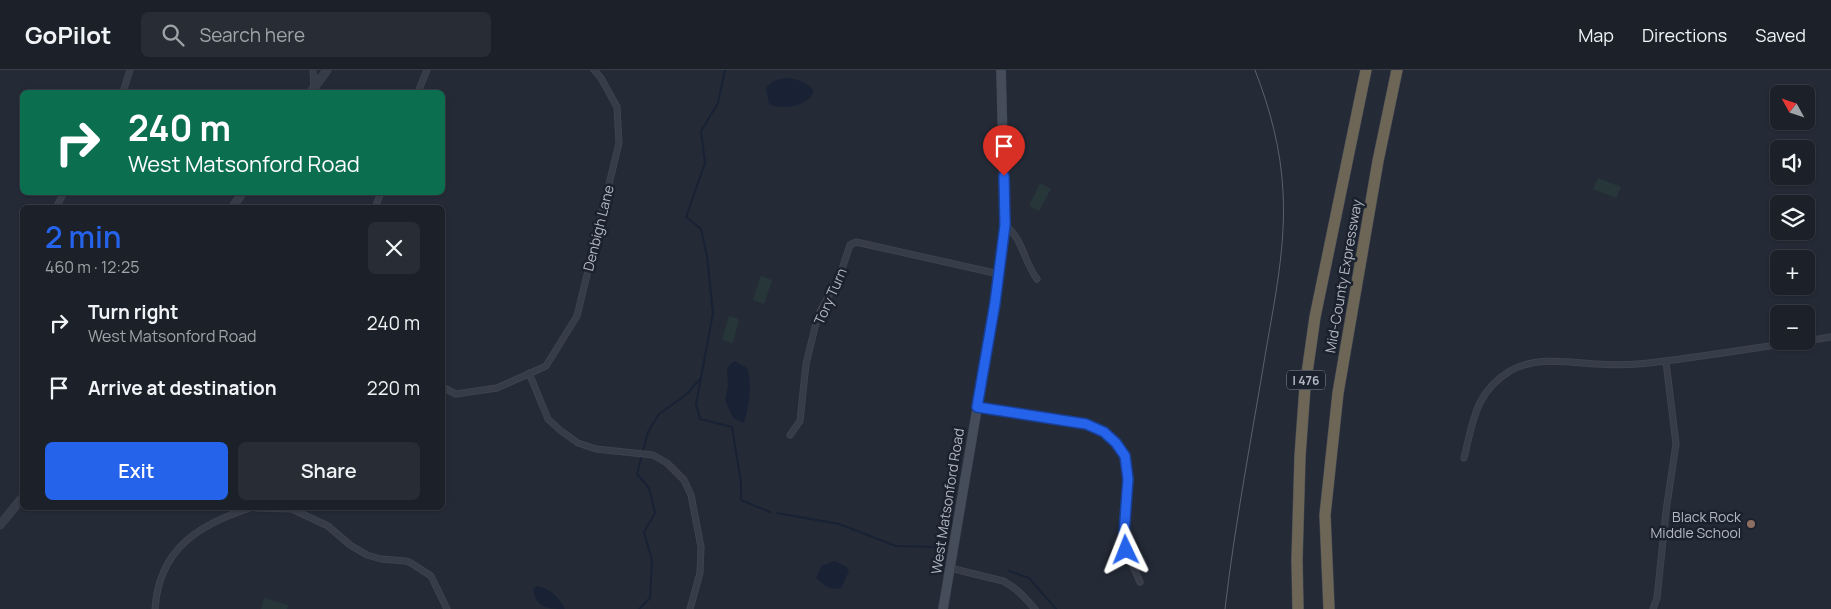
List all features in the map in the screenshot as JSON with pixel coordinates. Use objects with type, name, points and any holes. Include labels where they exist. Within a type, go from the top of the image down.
[{"type":"highway","name":"Mid-County Expressway","points":[[1298,609],[1297,560],[1300,456],[1305,386],[1315,317],[1366,70]]},
{"type":"highway","name":"Mid-County Expressway","points":[[1329,609],[1325,515],[1338,393],[1378,161],[1398,70]]},
{"type":"main road","name":"West Matsonford Road","points":[[943,609],[999,274],[1005,225],[1001,70]]},
{"type":"street","points":[[125,90],[130,70]]},
{"type":"street","points":[[313,70],[313,90]]},
{"type":"street","points":[[313,90],[327,70]]},
{"type":"street","points":[[419,90],[427,70]]},
{"type":"street","name":"Denbigh Lane","points":[[445,388],[456,394],[497,388],[546,366],[577,316],[619,143],[617,107],[601,78],[594,70]]},
{"type":"street","points":[[1005,225],[1013,231],[1020,241],[1027,262],[1037,279]]},
{"type":"street","name":"Tory Turn","points":[[790,435],[800,421],[806,364],[818,315],[840,278],[850,245],[856,242],[999,274]]},
{"type":"street","points":[[1815,339],[1831,337]]},
{"type":"street","points":[[1464,458],[1476,408],[1484,395],[1497,381],[1512,370],[1526,364],[1546,361],[1610,366],[1666,362],[1770,346]]},
{"type":"street","points":[[1653,609],[1658,598],[1666,510],[1676,444],[1666,362]]},
{"type":"street","points":[[529,373],[548,419],[560,430],[578,442],[596,449],[653,455],[667,463],[684,480],[691,495],[701,547],[700,573],[690,609]]},
{"type":"street","points":[[977,407],[1086,424],[1104,432],[1116,443],[1125,456],[1128,479],[1124,534],[1126,550],[1140,582]]},
{"type":"street","points":[[0,525],[20,500]]},
{"type":"street","points":[[155,609],[163,571],[181,546],[199,529],[223,517],[244,510]]},
{"type":"street","points":[[294,510],[328,526],[350,546],[366,555],[382,559],[406,561],[431,576],[446,609]]},
{"type":"street","points":[[950,568],[1003,581],[1020,592],[1035,609]]},
{"type":"shaded area","points":[[1598,178],[1621,187],[1616,198],[1593,189]]},
{"type":"shaded area","points":[[1040,183],[1051,189],[1039,211],[1029,206]]},
{"type":"shaded area","points":[[761,276],[772,280],[764,304],[753,300]]},
{"type":"shaded area","points":[[729,316],[739,319],[733,343],[722,340]]},
{"type":"shaded area","points":[[264,598],[288,605],[287,609],[261,609]]},
{"type":"water","points":[[785,78],[805,83],[814,91],[801,104],[781,107],[769,104],[766,89],[774,81]]},
{"type":"water","points":[[734,361],[747,368],[749,375],[750,396],[744,423],[733,418],[725,400],[728,386],[727,368]]},
{"type":"water","points":[[834,561],[847,567],[849,571],[841,588],[827,587],[816,578],[821,566]]},
{"type":"water","points":[[536,586],[554,594],[565,609],[548,608],[540,604],[533,589]]},
{"type":"waterway","points":[[725,70],[718,103],[701,131],[705,163],[686,217],[701,229],[707,256],[713,313],[696,404],[700,419],[732,427],[741,483],[741,500],[770,512]]},
{"type":"waterway","points":[[639,609],[650,598],[652,560],[644,532],[655,513],[649,488],[637,474],[648,432],[659,414],[687,394],[700,379]]},
{"type":"waterway","points":[[777,513],[839,524],[896,546],[942,547]]},
{"type":"waterway","points":[[1009,571],[1029,578],[1056,609]]},
{"type":"tram line","points":[[1225,609],[1239,511],[1276,291],[1283,232],[1284,212],[1280,160],[1270,114],[1255,70]]},
{"type":"place","name":"Black Rock Middle School","points":[[1751,524]]},
{"type":"route","points":[[1004,176],[1005,225],[995,303],[977,407],[1086,424],[1104,432],[1116,443],[1125,456],[1128,479],[1124,534],[1126,550]]}]
